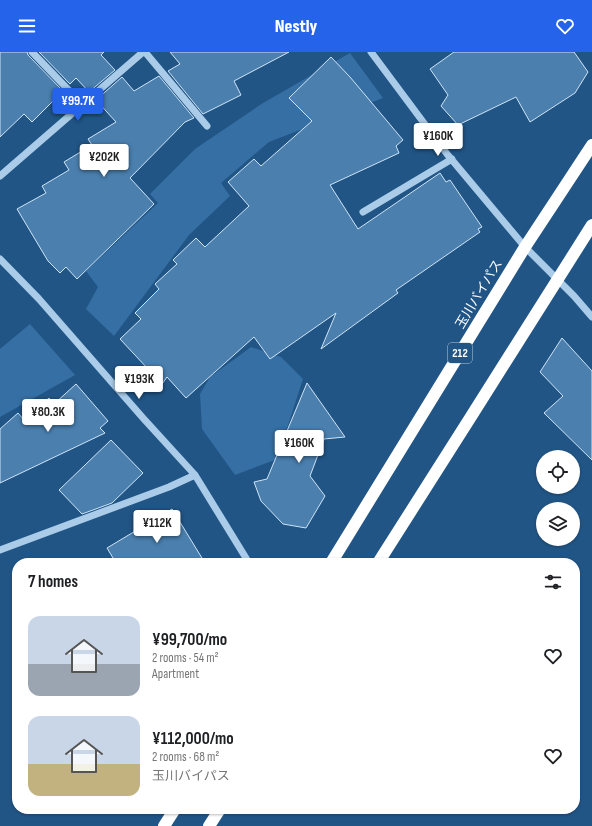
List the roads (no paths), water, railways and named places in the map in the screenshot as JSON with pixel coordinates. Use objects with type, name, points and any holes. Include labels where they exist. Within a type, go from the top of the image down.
[{"type":"highway","name":"玉川バイパス","points":[[334,558],[525,247],[592,145]]},
{"type":"highway","points":[[381,558],[592,225]]},
{"type":"highway","points":[[164,826],[172,814]]},
{"type":"highway","points":[[209,826],[217,814]]},
{"type":"street","points":[[32,52],[83,105]]},
{"type":"street","points":[[0,176],[144,52],[207,126]]},
{"type":"street","points":[[371,52],[452,159],[525,247],[592,317]]},
{"type":"street","points":[[363,212],[452,159]]},
{"type":"street","points":[[0,259],[39,299],[143,418],[195,474],[246,558]]},
{"type":"street","points":[[0,550],[169,487],[195,474]]}]
